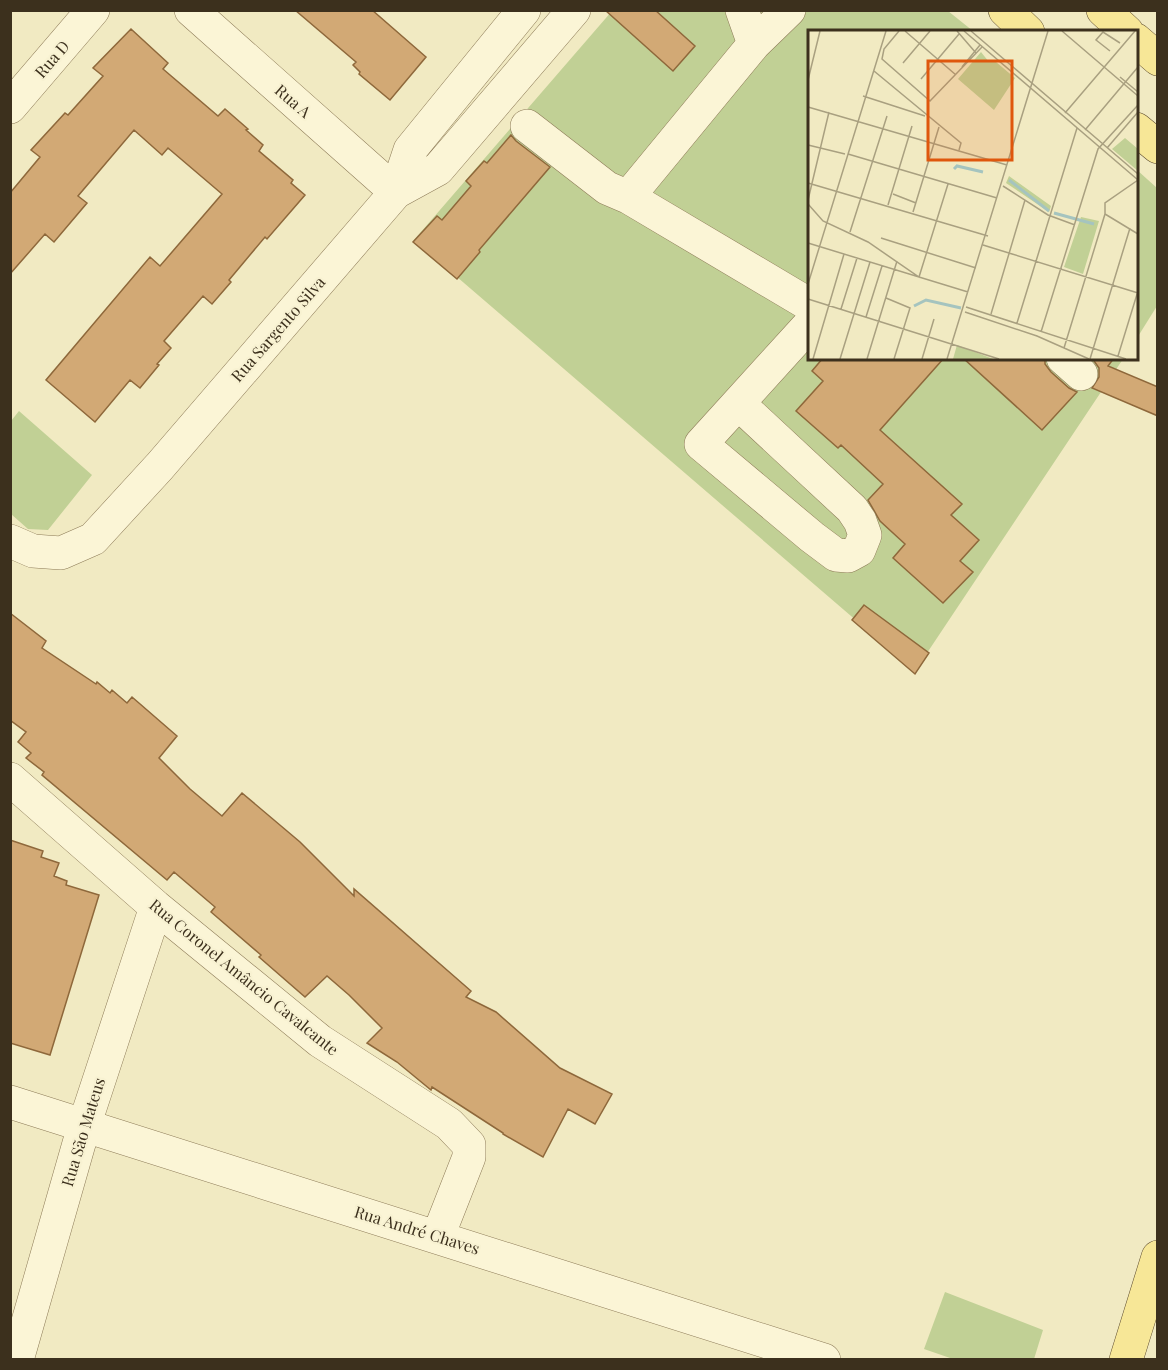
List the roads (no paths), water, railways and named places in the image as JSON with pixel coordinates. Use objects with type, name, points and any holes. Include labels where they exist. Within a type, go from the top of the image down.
[{"type":"main road","points":[[1138,41],[1158,59]]},
{"type":"main road","points":[[1138,130],[1158,147]]},
{"type":"main road","points":[[1126,1359],[1158,1257]]},
{"type":"street","name":"Rua D","points":[[10,107],[93,10]]},
{"type":"street","name":"Rua A","points":[[191,10],[396,192]]},
{"type":"street","name":"Rua Sargento Silva","points":[[396,192],[411,150],[524,10]]},
{"type":"street","name":"Rua Sargento Silva","points":[[10,541],[33,551],[61,554],[93,539],[160,466],[396,192],[438,169],[574,10]]},
{"type":"street","points":[[742,10],[754,44]]},
{"type":"street","points":[[628,197],[754,44],[789,10]]},
{"type":"street","points":[[527,126],[607,188],[628,197],[808,304]]},
{"type":"street","points":[[739,404],[852,509],[865,535],[859,550],[848,556],[836,555],[701,444],[808,326]]},
{"type":"street","name":"Rua Coronel Amâncio Cavalcante","points":[[10,779],[156,907],[320,1041],[449,1124],[460,1134],[469,1145],[469,1157],[438,1236]]},
{"type":"street","name":"Rua São Mateus","points":[[17,1359],[84,1126],[156,907]]},
{"type":"street","name":"Rua André Chaves","points":[[10,1102],[824,1359]]}]
